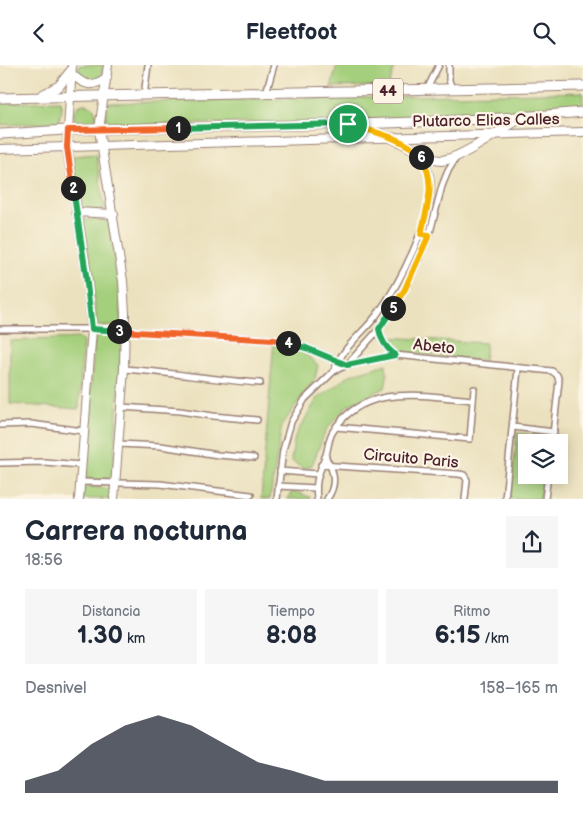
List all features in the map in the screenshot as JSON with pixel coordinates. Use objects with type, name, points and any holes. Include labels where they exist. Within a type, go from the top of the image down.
[{"type":"main road","points":[[108,65],[99,130],[125,292],[124,369],[114,499]]},
{"type":"main road","points":[[71,69],[79,81],[86,84],[98,83],[107,77]]},
{"type":"main road","points":[[71,69],[67,147],[92,329],[79,499]]},
{"type":"main road","points":[[37,97],[59,86],[71,69]]},
{"type":"main road","name":"44","points":[[0,98],[583,86]]},
{"type":"main road","name":"44","points":[[0,134],[68,130],[348,124],[521,117],[583,112]]},
{"type":"main road","points":[[348,124],[390,137],[435,160],[444,160],[458,156],[521,117]]},
{"type":"main road","name":"Plutarco Elias Calles","points":[[0,149],[583,132]]},
{"type":"main road","points":[[76,212],[114,214]]},
{"type":"street","points":[[144,96],[148,65]]},
{"type":"street","points":[[266,93],[274,65]]},
{"type":"street","points":[[449,65],[449,80],[453,89]]},
{"type":"street","points":[[426,90],[438,67],[448,72]]},
{"type":"street","points":[[334,371],[338,360],[375,317],[393,292],[421,234],[428,203],[430,182],[427,169],[418,152]]},
{"type":"street","points":[[277,499],[283,450],[291,422],[305,399],[334,371],[347,365],[379,329],[405,289],[429,235],[448,171],[458,156]]},
{"type":"street","points":[[421,234],[429,235]]},
{"type":"street","points":[[0,329],[92,329],[274,340],[306,348],[347,365]]},
{"type":"street","points":[[379,329],[380,337],[395,355]]},
{"type":"street","name":"Abeto","points":[[347,365],[395,355],[552,371],[557,375],[559,381],[554,432]]},
{"type":"street","points":[[124,369],[260,383]]},
{"type":"street","points":[[505,499],[518,369]]},
{"type":"street","points":[[336,427],[469,439],[472,437],[474,389]]},
{"type":"street","points":[[317,499],[318,474],[330,438],[336,427],[357,407],[389,396],[404,395],[473,400]]},
{"type":"street","points":[[120,407],[173,410],[257,420]]},
{"type":"street","points":[[0,425],[31,424],[83,431]]},
{"type":"street","points":[[513,427],[554,432]]},
{"type":"street","points":[[118,444],[161,446],[218,455],[254,458]]},
{"type":"street","points":[[325,457],[331,465],[334,480],[327,499]]},
{"type":"street","points":[[0,463],[44,462],[81,465]]},
{"type":"street","name":"Circuito Paris","points":[[321,465],[461,474],[468,480],[465,499]]},
{"type":"street","points":[[280,471],[318,474]]},
{"type":"street","points":[[80,482],[160,484],[251,495]]},
{"type":"street","points":[[545,499],[547,484]]},
{"type":"street","points":[[278,486],[316,488]]},
{"type":"green space","points":[[79,65],[103,65],[101,78],[88,83],[78,75]]},
{"type":"green space","points":[[337,65],[395,65],[389,86],[331,87]]},
{"type":"green space","points":[[583,92],[583,106],[564,110],[316,122],[105,125],[107,103]]},
{"type":"green space","points":[[61,101],[62,110],[58,123],[0,125],[0,103]]},
{"type":"green space","points":[[85,104],[93,107],[96,115],[93,123],[85,126],[77,123],[74,115],[77,107]]},
{"type":"green space","points":[[96,154],[105,210],[83,209],[75,182],[73,156]]},
{"type":"green space","points":[[90,219],[109,221],[120,293],[121,325],[97,326],[83,221]]},
{"type":"green space","points":[[95,335],[118,337],[122,340],[113,472],[112,478],[102,481],[84,476]]},
{"type":"green space","points":[[386,337],[486,343],[484,361],[395,351]]},
{"type":"green space","points":[[78,338],[83,342],[79,409],[10,404],[10,341]]},
{"type":"green space","points":[[274,340],[298,350],[318,365],[315,379],[282,425],[270,499],[261,499]]},
{"type":"green space","points":[[386,364],[387,377],[385,388],[347,406],[326,430],[312,465],[303,469],[291,460],[295,436],[317,399],[350,375]]},
{"type":"green space","points":[[517,433],[527,434],[518,434],[518,484],[542,484],[540,499],[510,499]]},
{"type":"green space","points":[[87,486],[110,489],[111,499],[81,499],[82,492]]},
{"type":"green space","points":[[293,491],[310,497],[310,499],[287,499]]},
{"type":"route","points":[[348,124],[390,137],[418,152],[430,175],[428,203],[421,234],[429,235],[405,289],[379,329],[380,337],[395,355],[347,365],[324,354],[294,344],[274,340],[92,329],[67,147],[68,130],[348,124]]}]
